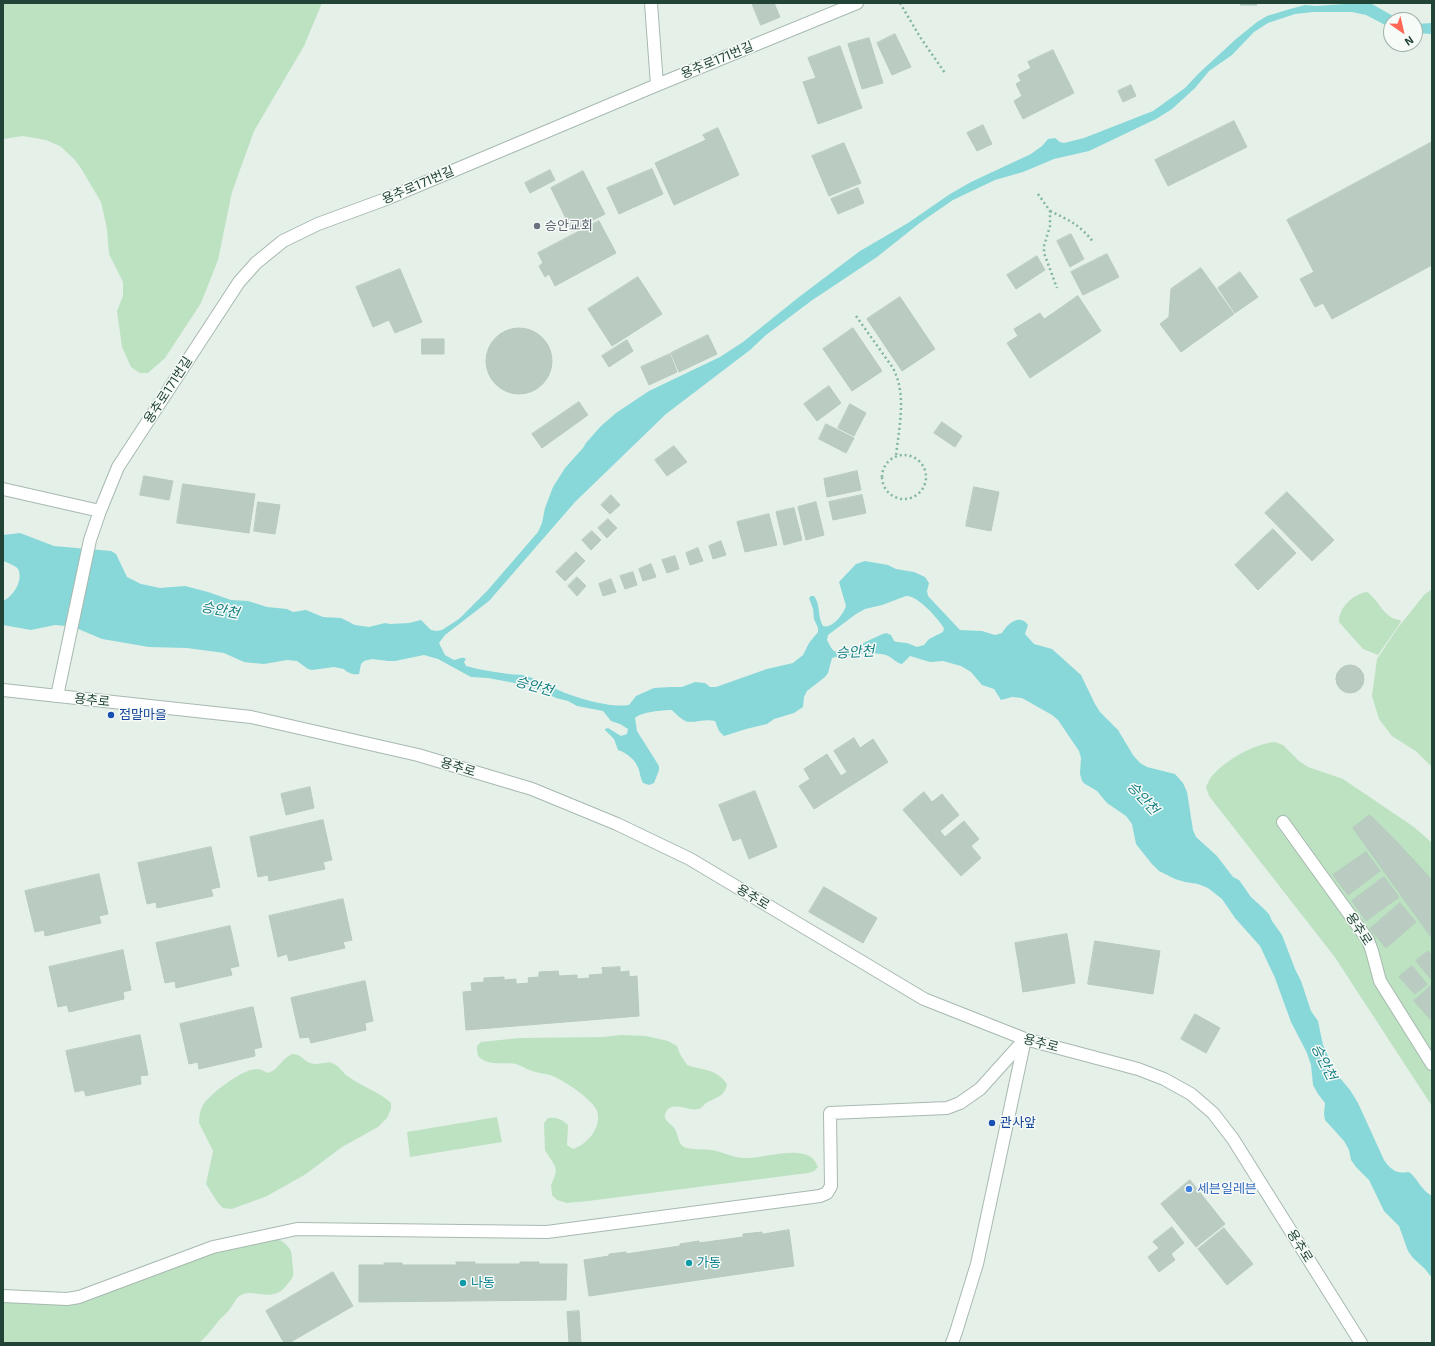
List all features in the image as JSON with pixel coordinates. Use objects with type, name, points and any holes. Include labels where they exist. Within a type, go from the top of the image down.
[{"type":"street","points":[[651,3],[657,85]]},
{"type":"street","name":"용추로171번길","points":[[57,696],[90,540],[118,467],[239,282],[256,263],[283,241],[318,224],[386,199],[857,3]]},
{"type":"street","points":[[3,489],[100,511]]},
{"type":"street","name":"용추로","points":[[3,690],[251,717],[418,755],[532,789],[617,824],[690,859],[924,999],[1025,1039],[1138,1069],[1164,1079],[1191,1094],[1213,1113],[1233,1139],[1361,1343]]},
{"type":"street","name":"용추로","points":[[1282,822],[1368,940],[1380,981],[1432,1064]]},
{"type":"street","points":[[3,1296],[67,1299],[79,1297],[213,1247],[297,1228],[546,1232],[820,1196],[827,1193],[831,1186],[830,1113],[947,1108],[960,1103],[980,1089],[1025,1039]]},
{"type":"street","points":[[952,1343],[977,1264],[1025,1039]]},
{"type":"path","points":[[900,3],[920,37],[945,73]]},
{"type":"path","points":[[1038,194],[1050,211],[1076,224],[1094,243]]},
{"type":"path","points":[[1050,211],[1050,226],[1044,246],[1044,253],[1057,288]]},
{"type":"path","points":[[856,316],[893,368],[897,377],[901,404],[896,456]]},
{"type":"path","points":[[896,456],[911,456],[918,460],[926,473],[924,488],[919,494],[912,498],[905,500],[891,496],[882,485],[882,471],[890,459],[896,456]]},
{"type":"green space","points":[[3,3],[322,3],[304,46],[254,131],[232,192],[218,260],[201,303],[165,358],[148,373],[140,373],[131,367],[122,347],[117,311],[123,296],[123,282],[109,254],[107,229],[101,202],[82,170],[75,160],[60,146],[46,140],[23,136],[3,139]]},
{"type":"green space","points":[[1432,589],[1432,767],[1417,752],[1392,736],[1379,719],[1372,696],[1377,659],[1397,629],[1424,595]]},
{"type":"green space","points":[[1367,592],[1386,613],[1394,619],[1400,620],[1401,622],[1378,655],[1363,649],[1339,622],[1341,611],[1344,606],[1352,598]]},
{"type":"green space","points":[[1275,742],[1283,745],[1299,761],[1308,767],[1343,779],[1414,827],[1432,843],[1432,1106],[1334,956],[1209,796],[1206,787],[1209,781],[1212,776],[1225,764],[1249,749]]},
{"type":"green space","points":[[621,1035],[646,1036],[668,1041],[677,1046],[687,1065],[714,1073],[723,1079],[727,1084],[722,1094],[706,1103],[699,1109],[671,1107],[665,1114],[666,1121],[675,1129],[682,1146],[694,1149],[712,1150],[743,1158],[754,1158],[788,1153],[804,1154],[811,1157],[818,1167],[814,1171],[808,1173],[588,1201],[567,1203],[557,1200],[552,1195],[551,1185],[556,1171],[555,1166],[545,1150],[544,1123],[548,1118],[556,1118],[568,1125],[567,1145],[573,1149],[579,1147],[589,1139],[596,1129],[598,1117],[595,1107],[573,1088],[552,1076],[531,1071],[516,1064],[493,1063],[480,1058],[477,1051],[477,1046],[481,1042],[519,1038],[603,1037]]},
{"type":"green space","points":[[292,1054],[298,1055],[307,1062],[313,1064],[332,1063],[336,1065],[351,1079],[380,1095],[391,1103],[391,1109],[387,1118],[378,1127],[342,1147],[306,1174],[267,1196],[232,1209],[223,1208],[206,1184],[213,1151],[199,1123],[202,1107],[213,1094],[243,1073],[256,1069],[267,1073],[270,1072]]},
{"type":"green space","points":[[497,1117],[502,1142],[410,1157],[407,1132]]},
{"type":"green space","points":[[276,1238],[285,1243],[291,1251],[293,1276],[291,1280],[280,1291],[274,1294],[268,1295],[249,1293],[238,1297],[228,1311],[199,1343],[3,1343],[3,1300],[66,1304],[213,1251]]},
{"type":"water","name":"승안천","points":[[1372,4],[1386,12],[1383,12],[1383,24],[1366,15],[1352,12],[1313,12],[1295,14],[1268,23],[1254,32],[1232,55],[1209,71],[1195,88],[1172,109],[1156,119],[1089,151],[1054,159],[1023,172],[995,180],[953,200],[921,222],[877,257],[811,301],[666,414],[575,502],[489,601],[445,635],[439,643],[445,655],[454,660],[465,658],[466,659],[464,662],[466,666],[493,672],[525,675],[574,696],[603,704],[621,706],[629,705],[636,696],[654,688],[682,687],[695,682],[705,683],[710,687],[716,687],[767,669],[793,663],[803,655],[809,643],[818,632],[809,598],[814,596],[816,599],[823,626],[830,625],[840,617],[846,606],[839,582],[856,564],[865,561],[888,565],[896,569],[914,572],[925,577],[929,583],[927,591],[928,596],[960,630],[982,631],[995,635],[1002,633],[1010,623],[1014,621],[1021,620],[1025,622],[1028,625],[1025,634],[1034,644],[1052,649],[1081,675],[1100,712],[1118,730],[1133,755],[1140,763],[1147,767],[1175,774],[1183,783],[1187,792],[1193,830],[1196,837],[1217,856],[1233,877],[1239,880],[1251,897],[1269,914],[1282,935],[1301,981],[1311,1011],[1318,1021],[1323,1045],[1335,1072],[1350,1090],[1358,1103],[1384,1160],[1397,1172],[1409,1172],[1425,1191],[1432,1196],[1432,1278],[1408,1251],[1399,1226],[1384,1211],[1369,1180],[1351,1160],[1349,1150],[1344,1141],[1325,1120],[1325,1103],[1313,1085],[1311,1065],[1307,1053],[1291,1022],[1275,978],[1260,946],[1235,918],[1222,899],[1208,888],[1198,884],[1175,879],[1159,871],[1151,863],[1136,844],[1132,824],[1126,816],[1107,803],[1097,791],[1082,781],[1080,774],[1081,758],[1079,751],[1058,720],[1022,698],[1012,697],[1001,700],[994,689],[982,685],[971,672],[961,666],[943,661],[930,662],[910,656],[902,664],[886,655],[874,653],[832,658],[828,673],[825,677],[807,691],[804,697],[803,707],[794,713],[774,719],[767,724],[724,736],[719,731],[715,721],[708,720],[688,722],[672,710],[642,714],[635,718],[637,731],[659,766],[654,783],[649,785],[643,783],[636,763],[628,755],[618,750],[614,739],[605,730],[608,728],[621,736],[627,734],[628,729],[611,721],[603,711],[577,706],[568,701],[520,684],[488,678],[471,677],[438,659],[424,655],[395,661],[372,659],[364,661],[361,664],[359,674],[355,674],[349,673],[344,669],[334,667],[312,670],[308,669],[297,661],[287,660],[264,664],[253,663],[244,662],[224,653],[187,648],[149,647],[102,639],[76,628],[66,626],[55,625],[31,630],[3,625],[3,601],[7,599],[16,589],[20,576],[17,568],[3,561],[3,535],[20,533],[54,546],[111,551],[116,554],[127,577],[141,584],[160,588],[185,586],[231,600],[248,601],[267,607],[287,609],[293,612],[306,610],[323,617],[341,618],[355,625],[369,627],[385,623],[409,623],[421,620],[431,630],[442,630],[459,619],[487,591],[538,532],[553,487],[565,468],[601,426],[616,413],[649,391],[720,357],[743,342],[860,251],[908,223],[950,194],[971,182],[1031,154],[1042,146],[1048,139],[1055,138],[1064,143],[1084,138],[1153,111],[1185,88],[1236,39],[1257,22],[1267,16],[1305,5]],"holes":[[[906,596],[916,599],[927,608],[944,628],[943,632],[929,639],[924,645],[917,647],[907,643],[897,642],[894,641],[891,635],[886,633],[844,651],[838,652],[834,651],[827,640],[828,635],[865,609],[882,605]]]},
{"type":"water","points":[[1432,23],[1432,34],[1423,33],[1423,24]]},
{"type":"building","points":[[752,3],[774,3],[780,17],[761,25]]},
{"type":"building","points":[[1241,3],[1256,3],[1257,5],[1241,5]]},
{"type":"building","points":[[895,34],[911,67],[892,75],[877,43]]},
{"type":"building","points":[[869,38],[883,83],[862,89],[848,44]]},
{"type":"building","points":[[840,46],[862,108],[818,124],[803,82],[816,78],[808,58]]},
{"type":"building","points":[[1053,50],[1074,93],[1023,119],[1014,101],[1022,96],[1016,84],[1021,81],[1018,75],[1031,68],[1028,62]]},
{"type":"building","points":[[1131,85],[1136,96],[1123,102],[1118,91]]},
{"type":"building","points":[[1234,121],[1247,147],[1168,186],[1155,160]]},
{"type":"building","points":[[983,125],[992,144],[977,151],[967,133]]},
{"type":"building","points":[[718,128],[739,175],[674,205],[655,163],[706,140],[703,135]]},
{"type":"building","points":[[1432,142],[1432,265],[1332,319],[1323,303],[1315,307],[1300,279],[1314,272],[1287,220]]},
{"type":"building","points":[[844,143],[861,183],[829,196],[812,156]]},
{"type":"building","points":[[652,169],[663,194],[619,214],[607,188]]},
{"type":"building","points":[[550,170],[555,180],[530,193],[525,183]]},
{"type":"building","points":[[583,171],[605,214],[572,231],[551,188]]},
{"type":"building","points":[[858,188],[864,203],[838,214],[831,199]]},
{"type":"building","points":[[599,221],[616,253],[555,286],[549,274],[545,277],[539,266],[543,263],[538,253]]},
{"type":"building","points":[[1071,234],[1084,259],[1070,267],[1057,241]]},
{"type":"building","points":[[1107,254],[1119,277],[1083,295],[1071,272]]},
{"type":"building","points":[[1037,256],[1045,270],[1016,289],[1007,275]]},
{"type":"building","points":[[1201,268],[1234,314],[1181,352],[1160,324],[1169,317],[1171,289]]},
{"type":"building","points":[[400,269],[422,322],[395,333],[389,320],[373,327],[356,287]]},
{"type":"building","points":[[1240,272],[1258,297],[1235,313],[1218,288]]},
{"type":"building","points":[[638,277],[662,314],[612,346],[588,309]]},
{"type":"building","points":[[1078,296],[1101,331],[1030,378],[1007,343],[1018,336],[1014,329],[1040,313],[1044,319]]},
{"type":"building","points":[[900,297],[935,349],[902,371],[867,319]]},
{"type":"building","points":[[519,328],[532,331],[542,338],[549,348],[552,361],[549,374],[542,384],[532,391],[519,394],[506,391],[496,384],[489,374],[486,361],[489,348],[496,338],[506,331]]},
{"type":"building","points":[[853,328],[882,371],[852,391],[823,349]]},
{"type":"building","points":[[708,335],[717,354],[679,372],[671,353]]},
{"type":"building","points":[[422,339],[444,339],[444,354],[422,354]]},
{"type":"building","points":[[627,340],[633,351],[609,367],[602,356]]},
{"type":"building","points":[[670,354],[677,372],[649,385],[641,367]]},
{"type":"building","points":[[829,386],[841,403],[817,421],[804,404]]},
{"type":"building","points":[[579,402],[588,415],[542,448],[532,434]]},
{"type":"building","points":[[850,404],[866,413],[854,436],[838,428]]},
{"type":"building","points":[[942,422],[962,436],[955,447],[934,433]]},
{"type":"building","points":[[826,424],[854,438],[846,453],[819,439]]},
{"type":"building","points":[[674,446],[687,462],[667,476],[655,460]]},
{"type":"building","points":[[857,471],[861,490],[827,497],[824,479]]},
{"type":"building","points":[[144,476],[173,481],[169,500],[140,495]]},
{"type":"building","points":[[183,484],[255,494],[249,533],[177,523]]},
{"type":"building","points":[[974,487],[999,492],[991,531],[966,526]]},
{"type":"building","points":[[1287,492],[1334,540],[1312,561],[1265,513]]},
{"type":"building","points":[[611,495],[620,505],[610,514],[601,505]]},
{"type":"building","points":[[862,495],[866,513],[833,520],[829,502]]},
{"type":"building","points":[[258,502],[280,505],[275,534],[254,531]]},
{"type":"building","points":[[816,502],[824,535],[806,540],[798,507]]},
{"type":"building","points":[[794,508],[802,540],[784,545],[776,512]]},
{"type":"building","points":[[769,514],[777,545],[745,552],[737,522]]},
{"type":"building","points":[[608,519],[617,528],[607,538],[598,528]]},
{"type":"building","points":[[1273,529],[1296,553],[1258,590],[1235,565]]},
{"type":"building","points":[[592,531],[601,540],[591,550],[582,540]]},
{"type":"building","points":[[721,541],[726,555],[713,559],[709,546]]},
{"type":"building","points":[[698,548],[703,561],[690,565],[686,553]]},
{"type":"building","points":[[576,552],[585,561],[565,581],[556,572]]},
{"type":"building","points":[[675,556],[679,569],[667,573],[662,560]]},
{"type":"building","points":[[651,564],[656,577],[643,581],[639,569]]},
{"type":"building","points":[[633,572],[637,585],[625,589],[620,576]]},
{"type":"building","points":[[577,577],[586,586],[577,596],[568,586]]},
{"type":"building","points":[[611,579],[616,592],[603,596],[599,584]]},
{"type":"building","points":[[1350,665],[1360,669],[1364,679],[1360,689],[1350,693],[1340,689],[1336,679],[1340,669]]},
{"type":"building","points":[[854,738],[860,748],[873,739],[888,762],[814,809],[799,786],[810,779],[804,769],[827,754],[841,776],[847,772],[834,751]]},
{"type":"building","points":[[310,787],[314,808],[286,815],[281,794]]},
{"type":"building","points":[[755,791],[777,847],[749,859],[741,838],[733,841],[719,805]]},
{"type":"building","points":[[924,792],[932,802],[942,794],[959,815],[940,831],[945,837],[964,821],[979,839],[971,846],[981,858],[961,876],[903,810]]},
{"type":"building","points":[[1370,815],[1432,880],[1431,937],[1353,828]]},
{"type":"building","points":[[323,820],[332,860],[323,862],[325,869],[269,881],[268,875],[258,877],[250,837]]},
{"type":"building","points":[[211,847],[220,887],[211,889],[213,896],[157,908],[156,902],[147,904],[138,863]]},
{"type":"building","points":[[1366,852],[1380,871],[1348,895],[1333,875]]},
{"type":"building","points":[[99,874],[108,914],[99,916],[101,923],[45,936],[44,930],[35,932],[25,891]]},
{"type":"building","points":[[1384,877],[1399,897],[1366,921],[1352,901]]},
{"type":"building","points":[[824,887],[877,918],[863,943],[809,912]]},
{"type":"building","points":[[343,899],[352,940],[343,942],[345,948],[289,961],[287,954],[278,957],[269,916]]},
{"type":"building","points":[[1400,903],[1416,922],[1386,948],[1370,929]]},
{"type":"building","points":[[230,926],[239,966],[230,968],[232,975],[176,988],[175,981],[165,983],[156,943]]},
{"type":"building","points":[[1067,934],[1075,983],[1023,992],[1015,943]]},
{"type":"building","points":[[1095,941],[1160,951],[1153,994],[1088,984]]},
{"type":"building","points":[[123,950],[131,990],[123,992],[124,999],[69,1012],[67,1005],[58,1007],[49,967]]},
{"type":"building","points":[[1428,951],[1432,955],[1431,979],[1416,961]]},
{"type":"building","points":[[1412,966],[1427,984],[1415,994],[1399,977]]},
{"type":"building","points":[[620,967],[620,972],[629,971],[629,977],[637,976],[639,1016],[466,1030],[463,992],[472,991],[471,983],[484,982],[484,978],[504,977],[504,980],[516,979],[516,984],[529,983],[528,978],[539,977],[539,972],[558,971],[559,976],[577,975],[577,979],[590,978],[589,975],[603,974],[602,968]]},
{"type":"building","points":[[365,981],[373,1021],[365,1023],[366,1030],[311,1043],[309,1037],[300,1038],[291,998]]},
{"type":"building","points":[[1432,985],[1432,1018],[1430,1019],[1414,1001]]},
{"type":"building","points":[[253,1007],[262,1047],[254,1049],[255,1056],[199,1069],[198,1062],[189,1064],[180,1024]]},
{"type":"building","points":[[1195,1014],[1220,1028],[1206,1053],[1181,1039]]},
{"type":"building","points":[[140,1035],[148,1075],[140,1076],[141,1084],[86,1096],[84,1090],[75,1092],[66,1051]]},
{"type":"building","points":[[1190,1180],[1225,1224],[1196,1247],[1161,1204]]},
{"type":"building","points":[[1172,1227],[1184,1243],[1171,1254],[1175,1260],[1159,1272],[1148,1257],[1159,1248],[1153,1242]]},
{"type":"building","points":[[1224,1228],[1253,1264],[1227,1285],[1198,1249]]},
{"type":"building","name":"가동","points":[[789,1230],[794,1266],[589,1296],[584,1260],[609,1256],[609,1254],[626,1252],[626,1254],[680,1246],[680,1244],[699,1241],[699,1243],[743,1237],[743,1234],[762,1232],[762,1234]]},
{"type":"building","name":"나동","points":[[456,1262],[475,1262],[475,1264],[520,1264],[520,1262],[539,1262],[539,1264],[567,1264],[566,1300],[359,1302],[359,1265],[402,1263],[402,1265],[457,1265]]},
{"type":"building","points":[[333,1272],[353,1306],[289,1343],[284,1343],[266,1311]]},
{"type":"building","points":[[579,1311],[581,1343],[569,1343],[567,1312]]},
{"type":"place","name":"승안교회","points":[[537,226]]},
{"type":"place","name":"점말마을","points":[[111,715]]},
{"type":"place","name":"관사앞","points":[[992,1123]]},
{"type":"place","name":"세븐일레븐","points":[[1189,1189]]},
{"type":"place","name":"가동","points":[[689,1263]]},
{"type":"place","name":"나동","points":[[463,1283]]}]
